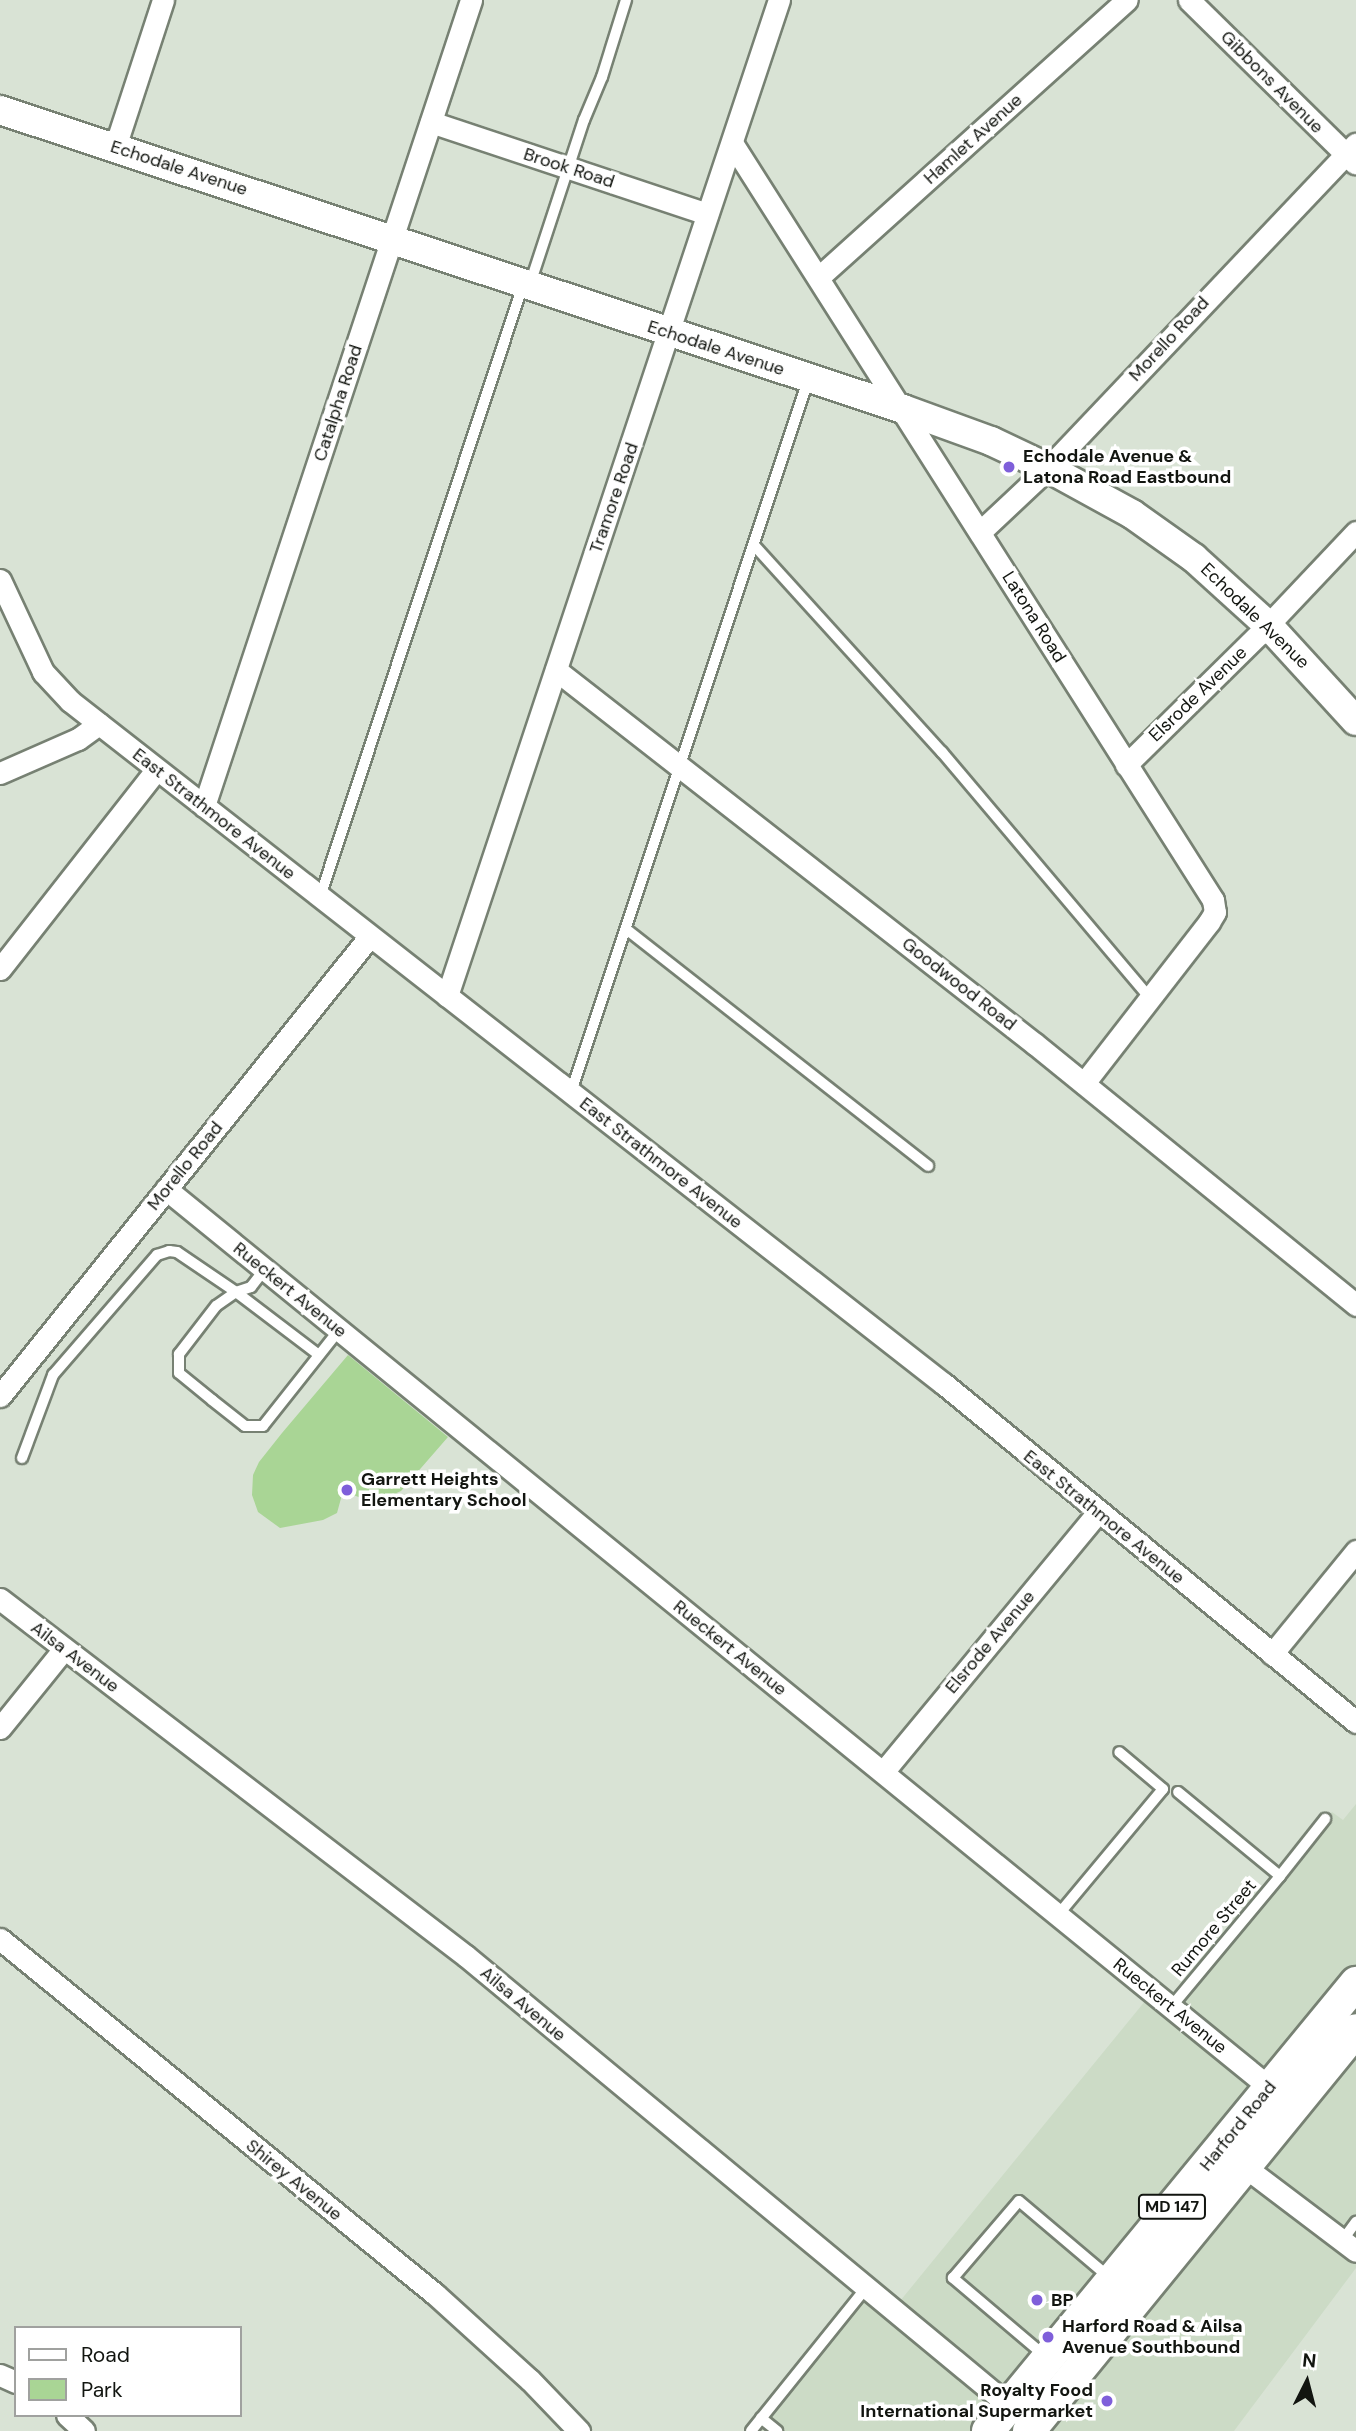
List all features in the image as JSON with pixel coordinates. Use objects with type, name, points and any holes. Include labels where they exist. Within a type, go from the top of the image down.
[{"type":"main road","name":"Echodale Avenue","points":[[0,110],[527,283],[991,441],[1048,468],[1132,514],[1194,558],[1268,625],[1356,721]]},
{"type":"main road","name":"Harford Road","points":[[1124,2290],[1245,2167],[1282,2097],[1356,1983]]},
{"type":"main road","name":"Harford Road","points":[[1031,2428],[1060,2368],[1282,2097],[1353,2040]]},
{"type":"main road","name":"Harford Road","points":[[988,2431],[1009,2405],[1060,2368]]},
{"type":"street","points":[[115,147],[163,0]]},
{"type":"street","name":"Catalpha Road","points":[[204,807],[471,0]]},
{"type":"street","name":"Tramore Road","points":[[447,996],[779,0]]},
{"type":"street","name":"Hamlet Avenue","points":[[818,277],[1127,0]]},
{"type":"street","name":"Gibbons Avenue","points":[[1189,0],[1353,154]]},
{"type":"street","name":"Brook Road","points":[[431,122],[707,214]]},
{"type":"street","name":"Latona Road","points":[[732,144],[981,531],[1213,900],[1215,912],[1084,1083]]},
{"type":"street","name":"Morello Road","points":[[981,531],[1048,468],[1353,154]]},
{"type":"street","name":"Elsrode Avenue","points":[[1126,765],[1268,625],[1356,532]]},
{"type":"street","name":"East Strathmore Avenue","points":[[0,580],[43,672],[54,687],[944,1384],[1097,1513],[1356,1722]]},
{"type":"street","name":"Goodwood Road","points":[[556,670],[1084,1083],[1356,1305]]},
{"type":"street","points":[[0,773],[78,738],[99,724]]},
{"type":"street","points":[[0,969],[156,769]]},
{"type":"street","name":"Morello Road","points":[[0,1396],[370,936]]},
{"type":"street","name":"Rueckert Avenue","points":[[166,1189],[1282,2097]]},
{"type":"street","name":"Elsrode Avenue","points":[[883,1772],[1097,1513]]},
{"type":"street","points":[[1272,1654],[1356,1551]]},
{"type":"street","name":"Ailsa Avenue","points":[[0,1599],[206,1754],[466,1956],[1009,2405],[1031,2428]]},
{"type":"street","points":[[0,1728],[64,1649]]},
{"type":"street","name":"Shirey Avenue","points":[[0,1939],[435,2294],[530,2380],[579,2431]]},
{"type":"street","points":[[1245,2167],[1349,2246]]},
{"type":"street","points":[[69,2417],[84,2431]]},
{"type":"lane","points":[[320,897],[527,283],[602,77],[626,0]]},
{"type":"lane","points":[[571,1092],[809,378]]},
{"type":"lane","points":[[754,545],[942,751],[1149,997]]},
{"type":"lane","points":[[625,929],[928,1166]]},
{"type":"lane","points":[[22,1458],[53,1375],[158,1255],[169,1251],[177,1252],[236,1292],[320,1355]]},
{"type":"lane","points":[[265,1269],[251,1287],[236,1292],[216,1306],[179,1354],[179,1373],[245,1426],[263,1426],[339,1330]]},
{"type":"lane","points":[[1058,1915],[1163,1789],[1119,1752]]},
{"type":"lane","name":"Rumore Street","points":[[1171,2007],[1280,1876],[1178,1792]]},
{"type":"lane","points":[[1280,1876],[1325,1819]]},
{"type":"lane","points":[[1060,2368],[953,2278],[1018,2201],[1124,2290]]},
{"type":"lane","points":[[1349,2246],[1356,2222]]},
{"type":"lane","points":[[751,2431],[866,2288]]},
{"type":"lane","points":[[761,2418],[777,2431]]},
{"type":"shaded area","points":[[1356,1804],[1356,2268],[1234,2431],[758,2431],[865,2300],[887,2317],[1150,1995],[1170,2010],[1332,1812],[1343,1820]]},
{"type":"green space","points":[[348,1355],[448,1437],[401,1491],[374,1503],[343,1491],[337,1513],[323,1520],[280,1528],[258,1512],[252,1495],[253,1475],[259,1462]]},
{"type":"place","name":"Echodale Avenue & Latona Road Eastbound","points":[[1009,467]]},
{"type":"place","name":"Garrett Heights Elementary School","points":[[347,1490]]},
{"type":"place","name":"BP","points":[[1037,2300]]},
{"type":"place","name":"Harford Road & Ailsa Avenue Southbound","points":[[1048,2337]]},
{"type":"place","name":"Royalty Food International Supermarket","points":[[1107,2401]]}]
